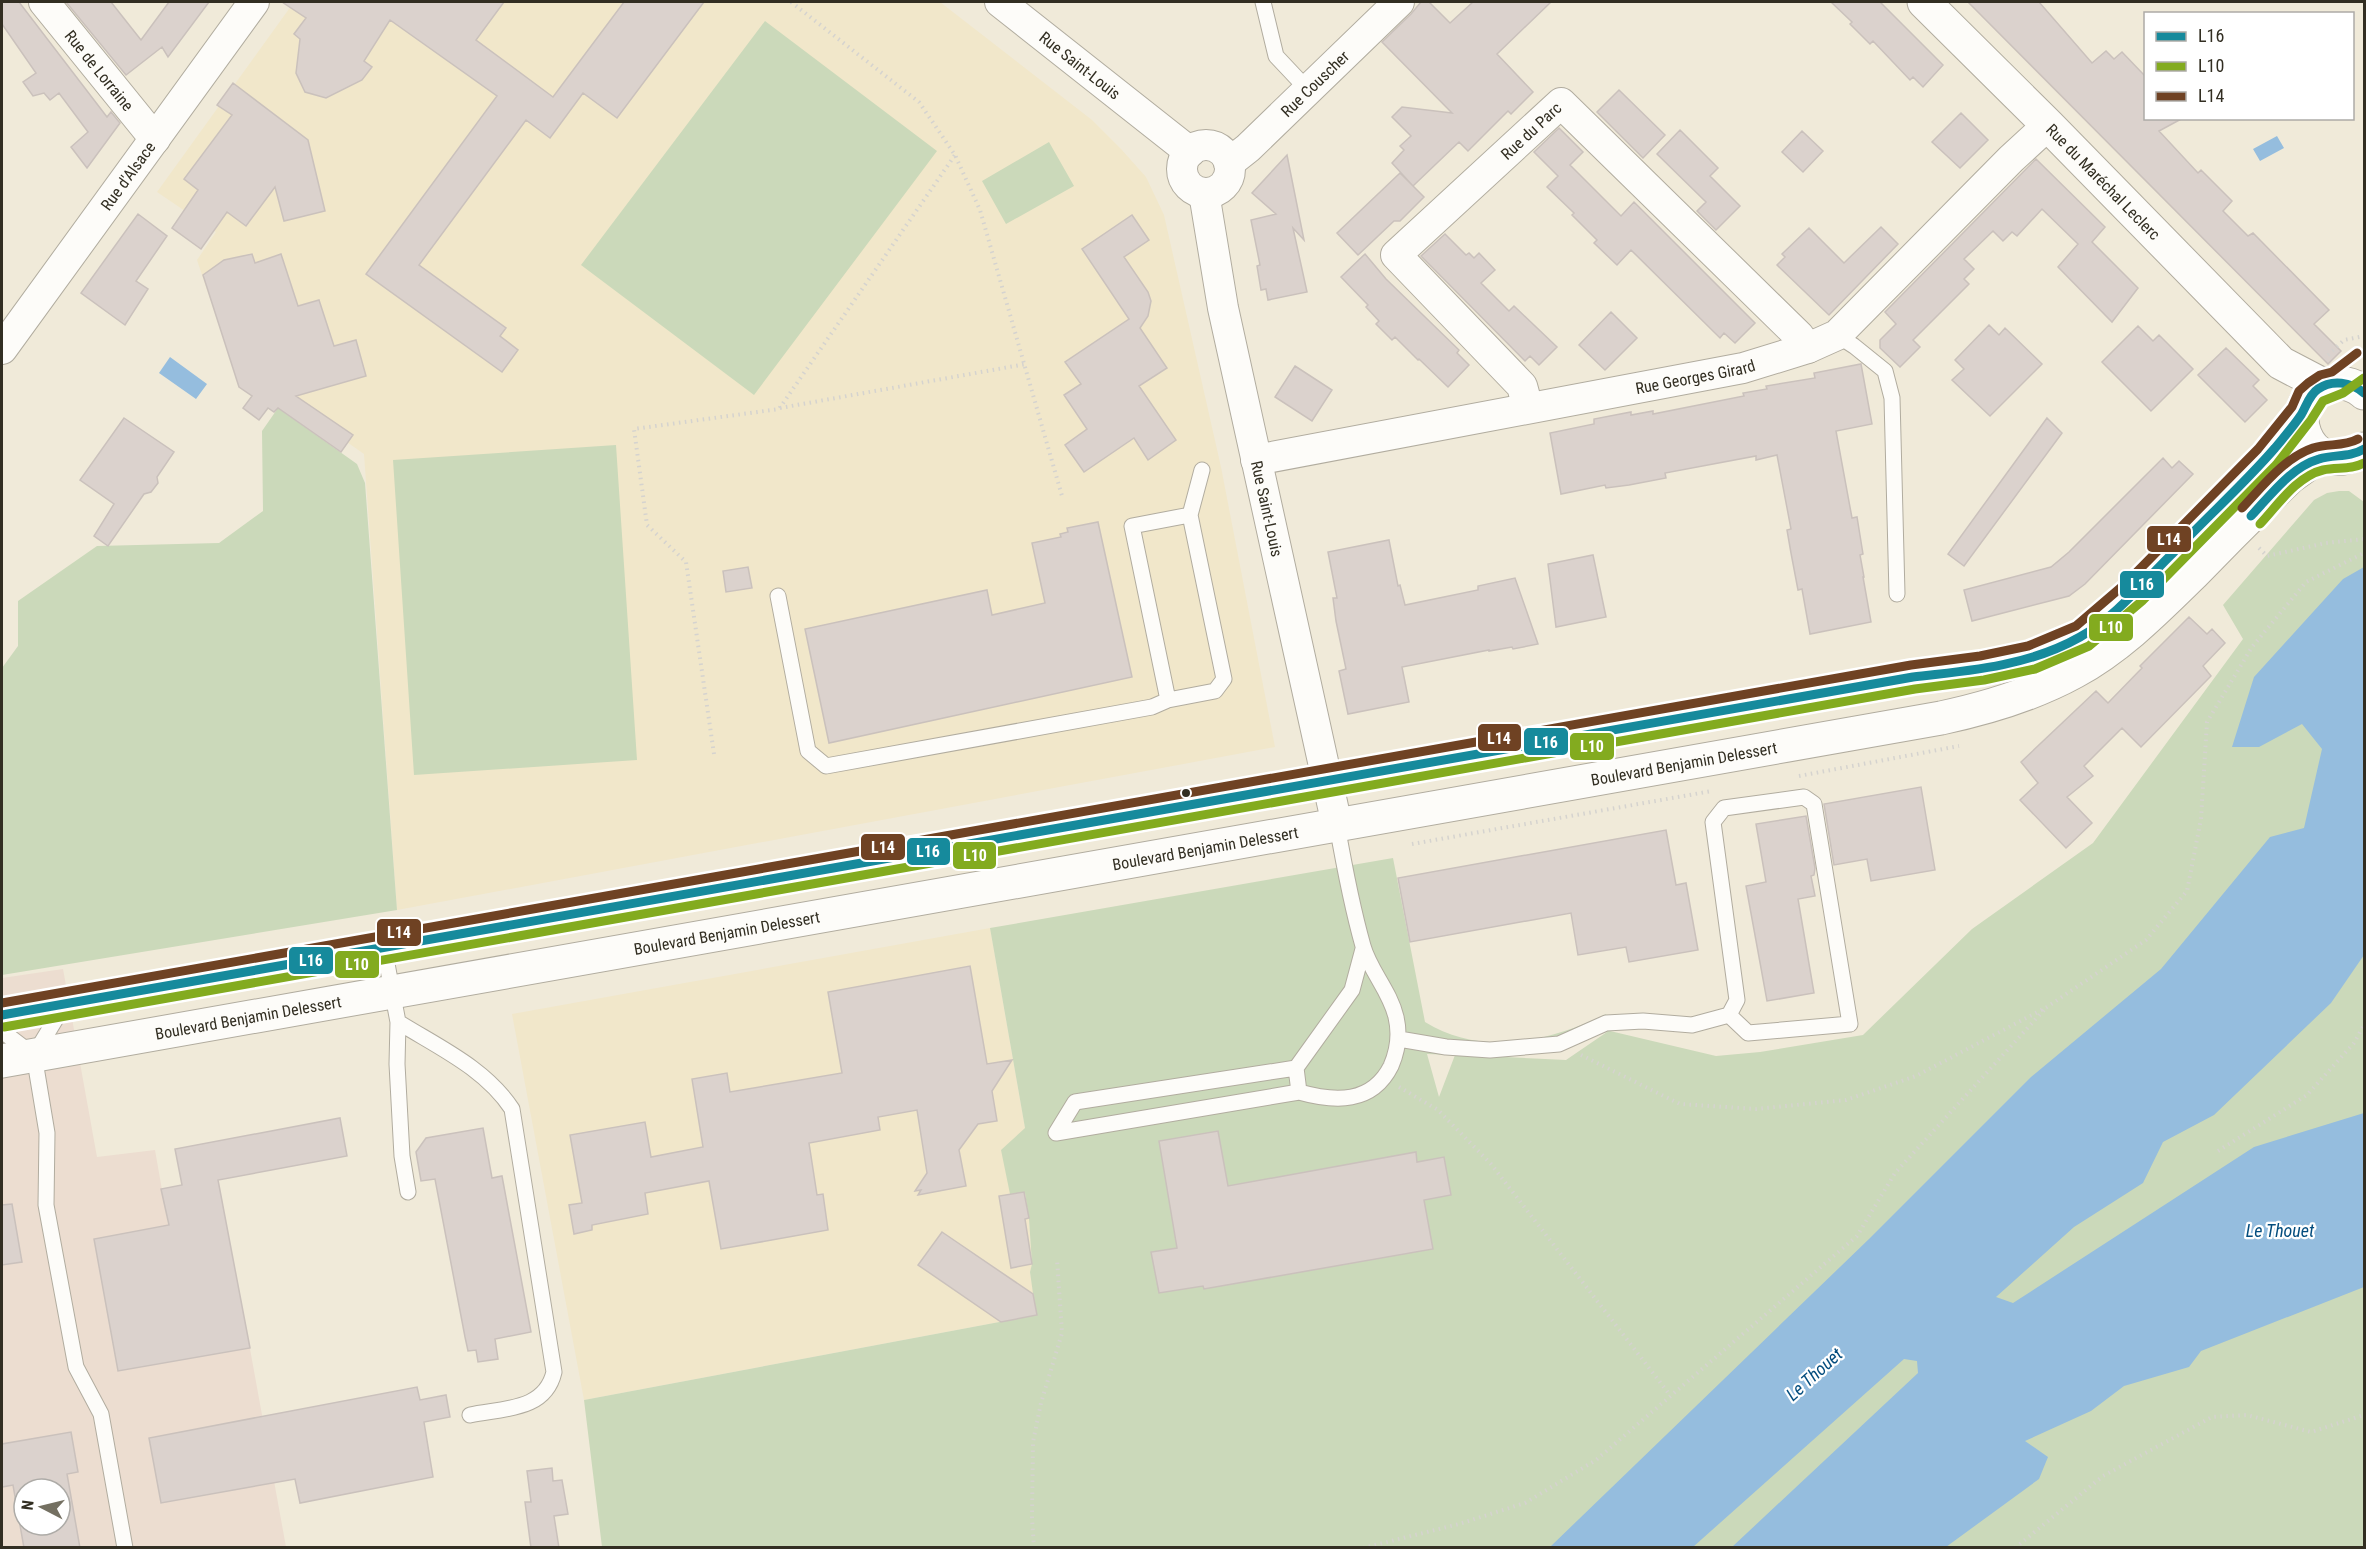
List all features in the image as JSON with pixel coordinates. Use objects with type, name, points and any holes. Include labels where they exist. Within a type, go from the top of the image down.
[{"type":"main road","name":"Rue du Maréchal Leclerc","points":[[1924,2],[2281,363],[2326,396],[2302,426],[2306,440],[2315,450],[2349,458]]},
{"type":"main road","points":[[2,1015],[1913,677],[1982,668],[2032,657],[2082,636],[2133,593],[2326,396],[2364,347]]},
{"type":"main road","name":"Boulevard Benjamin Delessert","points":[[2,1061],[395,1007],[1337,825],[1941,718],[1985,708],[2026,695],[2075,671],[2115,645],[2151,615],[2290,477],[2311,462],[2349,458]]},
{"type":"street","name":"Rue de Lorraine","points":[[44,2],[155,139]]},
{"type":"street","name":"Rue d'Alsace","points":[[2,349],[254,2]]},
{"type":"street","name":"Rue Saint-Louis","points":[[1000,2],[1190,152]]},
{"type":"street","name":"Rue Couscher","points":[[1229,163],[1248,148],[1399,2]]},
{"type":"street","name":"Rue du Parc","points":[[1528,408],[1522,386],[1396,255],[1561,103],[1799,336],[1808,348]]},
{"type":"street","name":"Rue Georges Girard","points":[[1256,460],[1743,368],[1808,348],[1837,335],[2011,159],[2048,125]]},
{"type":"street","points":[[1202,145],[1221,150],[1229,163],[1229,176],[1223,187],[1216,191],[1204,194],[1189,186],[1183,177],[1183,162],[1190,152],[1202,145]]},
{"type":"street","name":"Rue Saint-Louis","points":[[1204,194],[1223,308],[1337,825]]},
{"type":"lane","points":[[1263,2],[1276,56],[1308,90]]},
{"type":"lane","points":[[1837,335],[1885,371],[1892,398],[1897,594]]},
{"type":"lane","points":[[778,596],[808,751],[826,766],[1152,707],[1168,700],[1215,691],[1224,679],[1190,515],[1202,470]]},
{"type":"lane","points":[[1168,700],[1132,526],[1190,515]]},
{"type":"lane","points":[[1399,1039],[1446,1047],[1490,1050],[1559,1044],[1606,1023],[1642,1021],[1692,1025],[1729,1015],[1737,1000],[1713,822],[1724,808],[1804,796],[1814,804],[1850,1023],[1748,1033],[1729,1015]]},
{"type":"lane","points":[[1296,1068],[1075,1102],[1056,1133],[1299,1092],[1317,1097],[1341,1098],[1366,1094],[1384,1079],[1395,1057],[1399,1039],[1396,1017],[1389,996],[1363,949],[1337,825]]},
{"type":"lane","points":[[384,948],[395,1007],[402,1156],[408,1192]]},
{"type":"lane","points":[[1299,1092],[1296,1068],[1352,990],[1363,949]]},
{"type":"lane","points":[[64,1004],[34,1055],[46,1133],[46,1205],[76,1366],[101,1414],[125,1548]]},
{"type":"lane","points":[[395,1007],[482,1075],[502,1094],[512,1109],[554,1372],[552,1383],[545,1393],[533,1402],[470,1415]]},
{"type":"lane","points":[[2,1031],[34,1055]]},
{"type":"path","points":[[791,2],[919,102],[955,155],[980,210],[1062,496]]},
{"type":"path","points":[[779,409],[955,155]]},
{"type":"path","points":[[714,754],[686,562],[647,525],[634,429],[779,409],[1026,364]]},
{"type":"path","points":[[2255,544],[2267,556],[2326,543],[2364,539]]},
{"type":"path","points":[[1559,1044],[1680,1104],[1756,1109],[1846,1100],[1916,1076],[2046,1007],[2146,940],[2187,891],[2201,819],[2206,722],[2252,646],[2306,582],[2364,553]]},
{"type":"path","points":[[1790,777],[1941,751]]},
{"type":"path","points":[[1406,845],[1720,790]]},
{"type":"path","points":[[1363,1548],[1459,1524],[1525,1503],[1596,1460],[1857,1236],[1895,1173],[2046,1007]]},
{"type":"path","points":[[2218,1151],[2307,1095],[2354,1043],[2364,1025]]},
{"type":"path","points":[[1384,1079],[1438,1110],[1491,1164],[1670,1395]]},
{"type":"path","points":[[1034,1548],[1033,1442],[1041,1403],[1062,1333],[1058,1259]]},
{"type":"path","points":[[2015,1548],[2103,1476],[2212,1417],[2247,1414],[2311,1432],[2364,1414]]},
{"type":"shaded area","points":[[294,2],[940,2],[1092,120],[1146,177],[1164,215],[1221,467],[1275,747],[397,910],[364,454],[231,361],[197,260],[216,232],[157,192]]},
{"type":"shaded area","points":[[990,928],[1025,1128],[1010,1194],[1025,1193],[1032,1265],[1030,1272],[1037,1315],[584,1400],[512,1014]]},
{"type":"shaded area","points":[[63,969],[97,1157],[155,1150],[168,1224],[223,1215],[286,1547],[2,1548],[2,978]]},
{"type":"green space","points":[[765,21],[937,151],[754,395],[581,265]]},
{"type":"green space","points":[[1049,142],[1074,186],[1006,224],[982,181]]},
{"type":"green space","points":[[278,408],[357,464],[365,483],[397,910],[2,975],[2,668],[18,646],[18,601],[97,546],[219,543],[263,511],[262,431]]},
{"type":"green space","points":[[616,445],[637,760],[414,775],[393,460]]},
{"type":"green space","points":[[2349,491],[2364,502],[2364,1547],[602,1547],[584,1400],[1036,1315],[1030,1272],[1032,1264],[1025,1193],[1010,1194],[1001,1150],[1025,1128],[990,928],[1393,858],[1425,1022],[1447,1033],[1492,1042],[1516,1042],[1562,1032],[1606,1014],[1610,1031],[1716,1056],[1760,1052],[1863,1035],[1972,929],[2093,843],[2243,639],[2223,605],[2314,500],[2327,493]],"holes":[[[1607,1032],[1566,1060],[1506,1057],[1563,1046]],[[1427,1054],[1455,1055],[1439,1097]]]},
{"type":"water","points":[[2277,136],[2284,148],[2260,161],[2253,149]]},
{"type":"water","points":[[170,357],[207,384],[196,399],[159,373]]},
{"type":"water","name":"Le Thouet","points":[[2364,567],[2364,955],[2331,1003],[2214,1115],[2163,1142],[2143,1183],[2074,1227],[1996,1297],[2013,1303],[2254,1147],[2364,1113],[2364,1287],[2201,1351],[2189,1367],[2124,1386],[2091,1411],[2025,1441],[2048,1457],[2039,1479],[1946,1547],[1732,1547],[1918,1373],[1917,1361],[1904,1359],[1693,1547],[1550,1547],[1869,1239],[2031,1077],[2161,969],[2270,837],[2304,828],[2322,749],[2302,724],[2259,747],[2232,747],[2254,677],[2343,579]]},
{"type":"building","points":[[2,2],[19,2],[107,117],[111,112],[120,123],[87,168],[71,147],[88,132],[59,93],[50,100],[44,93],[33,96],[23,82],[36,73],[2,24]]},
{"type":"building","points":[[66,2],[111,2],[141,40],[169,2],[209,2],[168,57],[162,47],[126,75]]},
{"type":"building","points":[[282,2],[504,2],[476,40],[553,97],[624,2],[704,2],[617,118],[583,93],[550,138],[526,120],[419,265],[506,328],[500,336],[518,350],[502,372],[366,274],[497,96],[390,20],[364,61],[372,67],[362,80],[326,98],[305,92],[296,73],[300,39],[294,34],[306,18]]},
{"type":"building","points":[[1421,2],[1429,2],[1450,23],[1473,2],[1551,2],[1497,54],[1533,92],[1511,114],[1508,111],[1468,151],[1459,142],[1413,186],[1392,163],[1404,150],[1400,146],[1411,136],[1392,117],[1402,107],[1452,113],[1382,42]]},
{"type":"building","points":[[1831,2],[1880,2],[1943,65],[1923,87],[1913,77],[1910,80],[1873,41],[1870,44]]},
{"type":"building","points":[[1968,2],[2039,2],[2092,63],[2106,51],[2114,59],[2122,52],[2144,75],[2144,120],[2179,120],[2159,131],[2198,173],[2201,170],[2232,201],[2223,211],[2248,236],[2253,233],[2329,310],[2314,324],[2341,351],[2328,364]]},
{"type":"building","points":[[233,83],[308,140],[325,211],[284,221],[275,187],[246,226],[227,212],[201,249],[172,228],[198,190],[184,179],[232,115],[217,105]]},
{"type":"building","points":[[1619,90],[1665,135],[1643,158],[1597,112]]},
{"type":"building","points":[[1961,113],[1988,140],[1960,168],[1932,142]]},
{"type":"building","points":[[1559,128],[1583,152],[1570,165],[1621,216],[1634,202],[1755,323],[1735,343],[1724,333],[1720,338],[1631,250],[1617,265],[1594,243],[1597,240],[1572,215],[1574,213],[1547,187],[1558,176],[1534,152]]},
{"type":"building","points":[[1680,130],[1718,168],[1710,176],[1740,206],[1716,230],[1697,211],[1706,202],[1657,154]]},
{"type":"building","points":[[1802,131],[1823,151],[1803,172],[1782,152]]},
{"type":"building","points":[[1287,155],[1304,240],[1293,228],[1307,292],[1268,300],[1266,289],[1261,290],[1257,266],[1260,265],[1251,220],[1276,214],[1252,193]]},
{"type":"building","points":[[2036,159],[2105,227],[2092,242],[2138,288],[2112,322],[2058,267],[2078,244],[2042,209],[2017,236],[2012,232],[2003,241],[1993,231],[1964,259],[1974,269],[1964,279],[1969,284],[1913,340],[1920,347],[1900,367],[1880,348],[1880,340],[1896,324],[1885,312]]},
{"type":"building","points":[[1400,173],[1424,197],[1400,221],[1394,221],[1358,255],[1337,233]]},
{"type":"building","points":[[138,214],[167,236],[136,281],[148,289],[125,325],[81,293]]},
{"type":"building","points":[[1132,215],[1149,240],[1124,257],[1148,292],[1151,301],[1148,316],[1140,328],[1167,368],[1139,386],[1176,440],[1148,460],[1134,438],[1084,472],[1065,445],[1087,429],[1064,395],[1081,384],[1065,362],[1129,319],[1082,249]]},
{"type":"building","points":[[1881,227],[1898,244],[1829,315],[1777,265],[1785,257],[1782,254],[1809,228],[1844,263]]},
{"type":"building","points":[[1445,234],[1466,255],[1469,253],[1474,258],[1479,253],[1495,270],[1481,283],[1509,311],[1514,306],[1557,347],[1539,365],[1530,356],[1525,361],[1421,256]]},
{"type":"building","points":[[252,254],[255,263],[281,254],[298,306],[319,300],[334,346],[356,340],[366,376],[296,396],[353,435],[341,452],[278,408],[274,412],[268,408],[259,420],[243,408],[252,396],[239,387],[203,275],[224,260]]},
{"type":"building","points":[[1365,254],[1386,279],[1459,350],[1457,353],[1469,365],[1448,387],[1395,337],[1392,340],[1376,324],[1379,321],[1366,307],[1368,305],[1341,277]]},
{"type":"building","points":[[1611,312],[1637,338],[1605,370],[1579,345]]},
{"type":"building","points":[[1989,325],[1999,335],[2005,328],[2042,364],[1990,416],[1952,380],[1964,369],[1955,360]]},
{"type":"building","points":[[2138,326],[2153,341],[2159,335],[2193,369],[2151,411],[2102,362]]},
{"type":"building","points":[[2226,348],[2259,380],[2253,386],[2267,400],[2245,422],[2198,375]]},
{"type":"building","points":[[1861,364],[1872,424],[1836,431],[1852,518],[1857,517],[1863,554],[1860,555],[1871,622],[1810,634],[1802,589],[1798,590],[1791,553],[1787,530],[1791,529],[1777,455],[1756,460],[1756,456],[1665,473],[1666,478],[1629,485],[1606,488],[1605,485],[1561,494],[1550,433],[1594,424],[1594,419],[1631,412],[1631,415],[1653,411],[1653,414],[1744,396],[1743,393],[1767,389],[1766,386],[1815,378],[1814,373]]},
{"type":"building","points":[[1295,366],[1332,390],[1312,421],[1275,397]]},
{"type":"building","points":[[124,418],[174,452],[157,477],[158,483],[151,492],[144,494],[108,546],[94,536],[114,504],[80,480]]},
{"type":"building","points":[[2047,418],[2062,433],[1964,566],[1948,554]]},
{"type":"building","points":[[2163,458],[2172,468],[2179,461],[2193,474],[2085,584],[2069,596],[1972,621],[1964,590],[2051,567],[2069,552]]},
{"type":"building","points":[[1098,522],[1132,677],[829,743],[805,629],[987,590],[992,615],[1045,603],[1032,543],[1061,537],[1060,534],[1068,532],[1067,528]]},
{"type":"building","points":[[1389,540],[1398,586],[1400,585],[1405,605],[1478,590],[1478,586],[1515,578],[1538,644],[1513,649],[1512,647],[1489,650],[1402,667],[1409,702],[1348,714],[1339,671],[1346,669],[1336,621],[1333,598],[1337,598],[1328,552]]},
{"type":"building","points":[[1593,555],[1606,617],[1556,627],[1548,564]]},
{"type":"building","points":[[748,567],[752,588],[726,592],[723,571]]},
{"type":"building","points":[[2189,617],[2207,634],[2212,629],[2225,643],[2203,666],[2211,676],[2141,747],[2122,728],[2084,766],[2093,776],[2067,797],[2092,823],[2066,848],[2020,800],[2038,783],[2021,762],[2096,691],[2108,703],[2142,668],[2140,666]]},
{"type":"building","points":[[1921,787],[1935,870],[1871,881],[1867,859],[1834,865],[1824,804]]},
{"type":"building","points":[[1806,816],[1815,868],[1814,875],[1811,876],[1815,896],[1798,899],[1814,993],[1767,1001],[1746,886],[1766,882],[1756,824]]},
{"type":"building","points":[[1666,830],[1676,885],[1686,883],[1698,950],[1629,962],[1626,947],[1578,955],[1571,913],[1410,942],[1398,878]]},
{"type":"building","points":[[970,966],[987,1064],[1012,1060],[992,1091],[997,1121],[978,1124],[959,1150],[966,1186],[918,1195],[921,1190],[915,1191],[927,1173],[917,1110],[878,1117],[880,1130],[809,1143],[817,1195],[823,1194],[828,1230],[721,1249],[709,1181],[645,1193],[648,1214],[592,1225],[592,1230],[574,1234],[569,1205],[582,1203],[570,1135],[645,1122],[651,1157],[703,1147],[692,1079],[727,1073],[730,1092],[842,1073],[828,992]]},
{"type":"building","points":[[340,1118],[347,1156],[218,1180],[250,1348],[118,1371],[94,1239],[169,1225],[161,1189],[182,1185],[175,1149]]},
{"type":"building","points":[[483,1128],[492,1178],[502,1176],[531,1332],[495,1339],[498,1359],[478,1362],[476,1350],[468,1351],[435,1179],[421,1181],[416,1152],[426,1138]]},
{"type":"building","points":[[1218,1131],[1228,1186],[1416,1152],[1417,1162],[1444,1157],[1451,1195],[1424,1200],[1433,1249],[1204,1289],[1203,1286],[1159,1293],[1151,1252],[1177,1248],[1159,1141]]},
{"type":"building","points":[[1024,1192],[1029,1218],[1025,1219],[1032,1264],[1011,1268],[999,1196]]},
{"type":"building","points":[[12,1204],[22,1262],[2,1265],[2,1205]]},
{"type":"building","points":[[942,1232],[1033,1294],[1037,1315],[1001,1322],[918,1265]]},
{"type":"building","points":[[417,1387],[420,1400],[446,1395],[450,1417],[424,1422],[433,1477],[300,1503],[295,1479],[161,1503],[149,1438]]},
{"type":"building","points":[[71,1432],[78,1472],[67,1474],[68,1477],[12,1477],[12,1485],[2,1487],[2,1444]]},
{"type":"building","points":[[552,1468],[553,1481],[562,1480],[568,1514],[554,1516],[559,1548],[531,1548],[525,1502],[531,1502],[527,1471]]},
{"type":"building","points":[[72,1502],[80,1548],[24,1548],[22,1537],[72,1537]]},
{"type":"transit line","name":"L14","points":[[2,1003],[2028,646],[2076,626],[2125,584],[2258,449],[2292,407],[2299,391],[2320,375],[2332,372],[2357,353]]},
{"type":"transit line","name":"L10","points":[[4,1027],[1915,689],[1984,680],[2035,669],[2089,646],[2142,601],[2276,465],[2323,401],[2343,393],[2364,378]]},
{"type":"transit line","name":"L16","points":[[2,1015],[1913,677],[2020,661],[2040,655],[2080,637],[2118,609],[2275,448],[2295,424],[2318,389],[2329,384],[2341,383],[2353,386],[2364,393]]},
{"type":"transit line","name":"L14","points":[[2242,508],[2274,474],[2293,458],[2313,448],[2358,439]]},
{"type":"transit line","name":"L16","points":[[2251,516],[2299,468],[2319,459],[2353,454],[2364,449]]},
{"type":"transit line","name":"L10","points":[[2260,524],[2288,492],[2305,478],[2323,470],[2349,468],[2364,463]]}]
